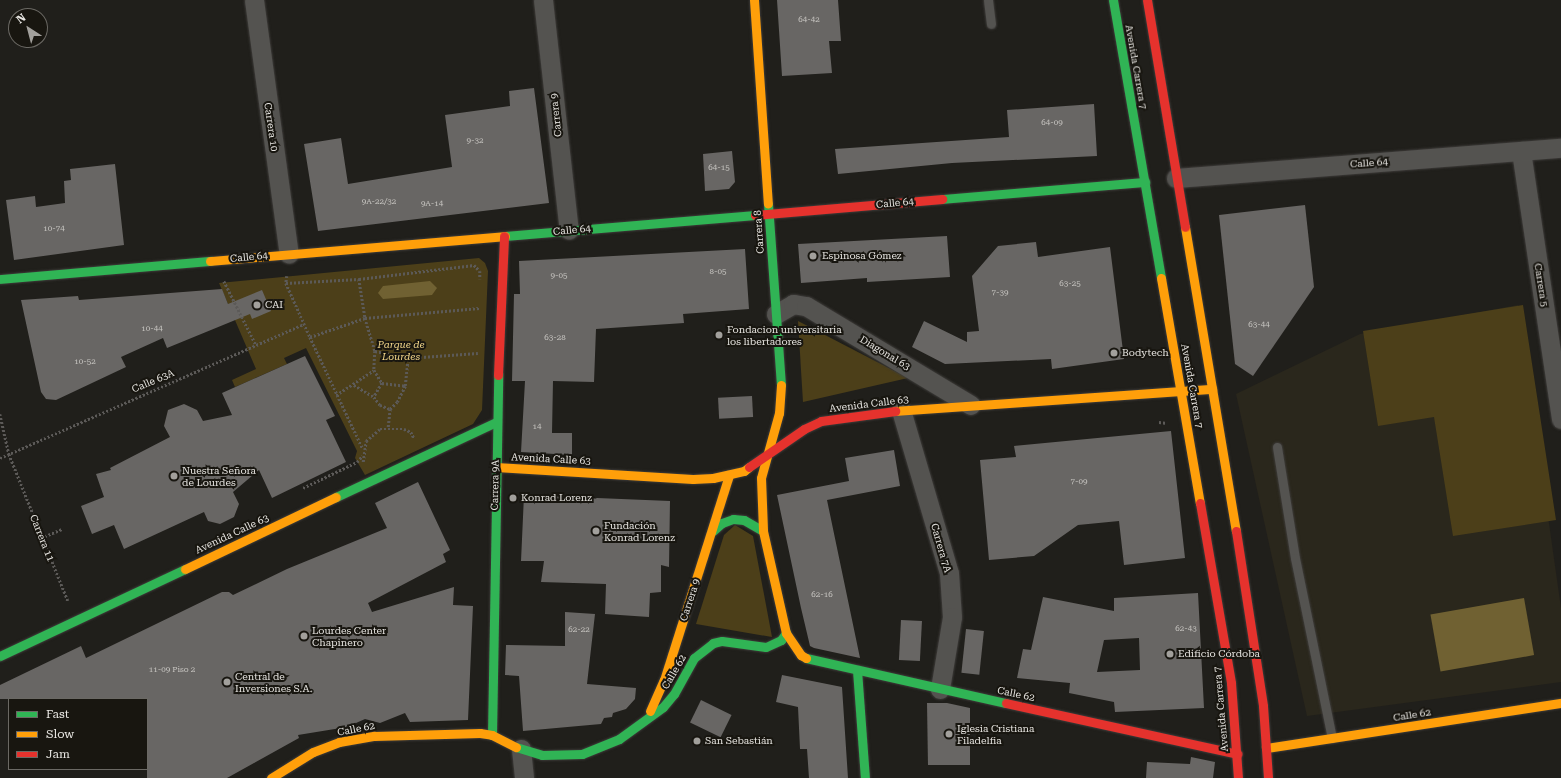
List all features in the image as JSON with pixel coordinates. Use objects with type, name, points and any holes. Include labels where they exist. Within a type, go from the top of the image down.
[{"type":"street","name":"Carrera 10","points":[[254,0],[289,254]]},
{"type":"street","name":"Carrera 9","points":[[543,0],[569,230]]},
{"type":"street","name":"Carrera 8","points":[[754,0],[776,314],[780,398],[774,434],[764,459]]},
{"type":"street","name":"Avenida Carrera 7","points":[[1113,0],[1182,391],[1230,676],[1238,778]]},
{"type":"street","name":"Avenida Carrera 7","points":[[1147,0],[1252,629],[1266,748],[1268,778]]},
{"type":"street","name":"Calle 64","points":[[1176,178],[1561,148]]},
{"type":"street","name":"Carrera 5","points":[[1520,151],[1554,329],[1561,419]]},
{"type":"street","name":"Calle 64","points":[[0,279],[1144,182]]},
{"type":"street","name":"Carrera 9A","points":[[492,735],[496,422],[504,236]]},
{"type":"street","name":"Diagonal 63","points":[[776,314],[793,304],[806,306],[971,406]]},
{"type":"street","name":"Avenida Calle 63","points":[[496,467],[693,479],[729,475],[744,471],[764,459],[804,429],[821,421],[901,410],[1212,389]]},
{"type":"street","name":"Carrera 7A","points":[[901,410],[949,573],[952,617],[940,689]]},
{"type":"street","name":"Avenida Calle 63","points":[[0,656],[496,422]]},
{"type":"street","points":[[764,459],[761,478],[763,531],[786,633]]},
{"type":"street","name":"Carrera 9","points":[[645,722],[664,680],[713,531],[729,475]]},
{"type":"street","points":[[713,531],[722,523],[732,519],[744,520],[763,531]]},
{"type":"street","name":"Calle 62","points":[[275,777],[313,752],[339,742],[374,736],[465,733],[492,735],[521,749],[542,755],[582,754],[619,739],[645,722],[674,694],[694,658],[703,648],[722,641],[766,647],[781,640],[786,633],[801,655],[810,660],[1237,754]]},
{"type":"street","points":[[857,670],[865,778]]},
{"type":"street","name":"Calle 62","points":[[1266,748],[1561,704]]},
{"type":"street","points":[[521,749],[524,778]]},
{"type":"lane","points":[[988,0],[991,24]]},
{"type":"lane","points":[[1277,447],[1295,558],[1332,738]]},
{"type":"path","points":[[363,450],[336,395],[286,283],[359,279],[474,265],[480,271],[480,286]]},
{"type":"path","points":[[222,277],[256,345]]},
{"type":"path","points":[[359,279],[365,318],[375,351],[374,370],[382,383]]},
{"type":"path","points":[[310,338],[365,318],[480,308],[480,300]]},
{"type":"path","name":"Calle 63A","points":[[0,458],[304,324]]},
{"type":"path","points":[[375,351],[408,358],[478,353],[478,361]]},
{"type":"path","points":[[388,427],[390,409],[399,399],[405,386],[408,358]]},
{"type":"path","points":[[336,395],[354,385],[374,370]]},
{"type":"path","points":[[382,383],[405,386]]},
{"type":"path","points":[[374,397],[382,383]]},
{"type":"path","points":[[354,385],[374,397],[380,405],[390,409]]},
{"type":"path","name":"Carrera 11","points":[[0,414],[9,454],[41,538],[76,620]]},
{"type":"path","points":[[357,462],[372,434],[388,427],[404,428],[411,432],[422,456]]},
{"type":"path","points":[[41,538],[62,529]]},
{"type":"shaded area","points":[[430,281],[437,288],[432,295],[383,299],[378,293],[383,286]]},
{"type":"shaded area","points":[[1518,305],[1561,608],[1561,682],[1307,716],[1236,394],[1360,334]]},
{"type":"shaded area","points":[[1524,598],[1534,655],[1441,672],[1430,614]]},
{"type":"green space","name":"Parque de Lourdes","points":[[479,258],[485,263],[488,271],[482,410],[473,424],[365,475],[355,458],[357,451],[306,348],[284,358],[287,364],[235,387],[232,380],[256,369],[219,283]]},
{"type":"green space","points":[[1523,305],[1556,520],[1453,536],[1434,417],[1378,426],[1363,331]]},
{"type":"green space","points":[[798,321],[908,378],[803,402]]},
{"type":"green space","points":[[735,525],[753,536],[772,637],[696,624],[724,535]]},
{"type":"building","points":[[777,0],[838,0],[841,41],[829,41],[832,73],[782,76]]},
{"type":"building","points":[[534,88],[549,203],[318,231],[304,144],[341,138],[348,184],[452,167],[445,115],[510,106],[509,91]]},
{"type":"building","points":[[1094,104],[1097,156],[952,163],[838,174],[835,149],[1009,137],[1007,110]]},
{"type":"building","points":[[732,151],[735,182],[729,189],[705,191],[703,154]]},
{"type":"building","points":[[115,164],[124,245],[14,260],[6,200],[35,196],[36,207],[65,203],[64,181],[71,180],[70,169]]},
{"type":"building","points":[[1305,205],[1314,287],[1253,376],[1235,364],[1219,215]]},
{"type":"building","points":[[947,236],[950,277],[867,282],[867,278],[801,283],[798,244]]},
{"type":"building","points":[[1036,242],[1038,257],[1110,247],[1124,359],[1052,369],[1051,359],[945,364],[912,347],[924,321],[967,342],[967,332],[979,331],[972,276],[998,246]]},
{"type":"building","points":[[745,249],[749,309],[683,314],[684,323],[596,329],[594,382],[553,381],[552,433],[572,433],[572,455],[521,452],[525,381],[512,381],[514,294],[520,294],[519,261]]},
{"type":"building","points":[[222,289],[228,304],[262,290],[271,311],[252,319],[250,314],[167,348],[163,338],[121,357],[126,367],[56,400],[46,399],[41,392],[21,300],[78,296],[79,300]]},
{"type":"building","name":"Nuestra Señora de Lourdes","points":[[305,356],[335,416],[326,420],[346,462],[272,498],[259,470],[233,492],[239,504],[234,517],[220,524],[208,521],[204,512],[124,549],[114,525],[92,534],[81,506],[104,497],[96,474],[111,470],[110,468],[170,437],[164,426],[168,410],[184,404],[197,410],[203,421],[232,415],[222,393]]},
{"type":"building","points":[[752,396],[753,417],[719,419],[718,398]]},
{"type":"building","points":[[1171,431],[1185,558],[1124,565],[1119,521],[1078,525],[1034,556],[989,560],[980,460],[1016,457],[1014,446]]},
{"type":"building","points":[[894,450],[900,486],[827,500],[860,658],[814,648],[810,646],[777,495],[849,481],[845,458]]},
{"type":"building","points":[[418,482],[450,550],[443,554],[446,562],[368,603],[372,612],[454,587],[453,605],[473,606],[468,720],[410,722],[405,713],[380,723],[365,719],[347,727],[298,735],[299,738],[227,778],[147,778],[148,698],[0,699],[0,685],[81,646],[86,658],[222,592],[229,592],[233,595],[287,569],[387,528],[375,503]]},
{"type":"building","name":"Fundación Konrad Lorenz","points":[[524,495],[670,501],[669,567],[661,565],[661,592],[650,593],[649,617],[605,614],[606,584],[541,582],[544,561],[521,561]]},
{"type":"building","points":[[1198,593],[1204,708],[1115,712],[1114,702],[1069,693],[1070,683],[1017,678],[1023,649],[1031,650],[1043,597],[1114,611],[1114,598]],"holes":[[[1139,638],[1140,670],[1097,672],[1104,640]]]},
{"type":"building","points":[[565,612],[595,614],[587,684],[636,688],[635,699],[626,709],[613,713],[612,717],[604,718],[601,724],[523,731],[519,676],[505,675],[506,645],[565,646]]},
{"type":"building","points":[[901,620],[922,621],[920,661],[899,660]]},
{"type":"building","points":[[966,629],[984,631],[979,675],[961,673]]},
{"type":"building","points":[[782,675],[842,687],[848,778],[809,778],[807,749],[800,749],[798,707],[776,702]]},
{"type":"building","points":[[701,700],[732,715],[721,737],[690,722]]},
{"type":"building","name":"Iglesia Cristiana Filadelfia","points":[[927,703],[947,703],[970,708],[970,765],[928,765]]},
{"type":"building","points":[[1191,757],[1215,762],[1213,778],[1146,778],[1147,762],[1190,764]]},
{"type":"traffic: fast","points":[[1113,0],[1161,278]]},
{"type":"traffic: fast","points":[[942,199],[1145,182]]},
{"type":"traffic: fast","points":[[768,204],[781,385]]},
{"type":"traffic: fast","points":[[505,236],[755,215]]},
{"type":"traffic: fast","points":[[0,279],[210,261]]},
{"type":"traffic: fast","points":[[492,735],[498,375]]},
{"type":"traffic: fast","points":[[336,497],[496,422]]},
{"type":"traffic: fast","points":[[713,531],[722,523],[733,519],[744,520],[763,531]]},
{"type":"traffic: fast","points":[[0,656],[185,569]]},
{"type":"traffic: fast","points":[[516,747],[542,755],[582,754],[619,739],[663,707],[674,694],[694,658],[713,643],[722,641],[766,647],[781,640],[786,633]]},
{"type":"traffic: fast","points":[[806,658],[1006,703]]},
{"type":"traffic: fast","points":[[857,670],[865,778]]},
{"type":"traffic: slow","points":[[754,0],[768,204]]},
{"type":"traffic: slow","points":[[1185,227],[1236,531]]},
{"type":"traffic: slow","points":[[210,261],[505,236]]},
{"type":"traffic: slow","points":[[1161,278],[1200,503]]},
{"type":"traffic: slow","points":[[781,385],[779,413],[761,478],[763,531],[786,633],[801,655],[806,658]]},
{"type":"traffic: slow","points":[[895,411],[1212,389]]},
{"type":"traffic: slow","points":[[496,467],[693,479],[713,478],[744,471],[749,467]]},
{"type":"traffic: slow","points":[[650,711],[664,680],[729,475]]},
{"type":"traffic: slow","points":[[185,569],[336,497]]},
{"type":"traffic: slow","points":[[1266,748],[1561,703]]},
{"type":"traffic: slow","points":[[271,778],[313,752],[339,742],[374,736],[480,733],[492,735],[516,747]]},
{"type":"traffic: jam","points":[[1147,0],[1185,227]]},
{"type":"traffic: jam","points":[[755,215],[942,199]]},
{"type":"traffic: jam","points":[[498,375],[504,236]]},
{"type":"traffic: jam","points":[[749,467],[804,429],[821,421],[895,411]]},
{"type":"traffic: jam","points":[[1200,503],[1231,683],[1238,778]]},
{"type":"traffic: jam","points":[[1236,531],[1263,706],[1268,778]]},
{"type":"traffic: jam","points":[[1006,703],[1237,754]]},
{"type":"place","name":"Espinosa Gómez","points":[[813,256]]},
{"type":"place","name":"CAI","points":[[257,305]]},
{"type":"place","name":"Fondacion universitaria los libertadores","points":[[719,335]]},
{"type":"place","name":"Bodytech","points":[[1114,353]]},
{"type":"place","name":"Nuestra Señora de Lourdes","points":[[174,476]]},
{"type":"place","name":"Konrad Lorenz","points":[[513,498]]},
{"type":"place","name":"Fundación Konrad Lorenz","points":[[596,531]]},
{"type":"place","name":"Lourdes Center Chapinero","points":[[304,636]]},
{"type":"place","name":"Edificio Córdoba","points":[[1170,654]]},
{"type":"place","name":"Central de Inversiones S.A.","points":[[227,682]]},
{"type":"place","name":"Iglesia Cristiana Filadelfia","points":[[949,734]]},
{"type":"place","name":"San Sebastián","points":[[697,741]]}]
